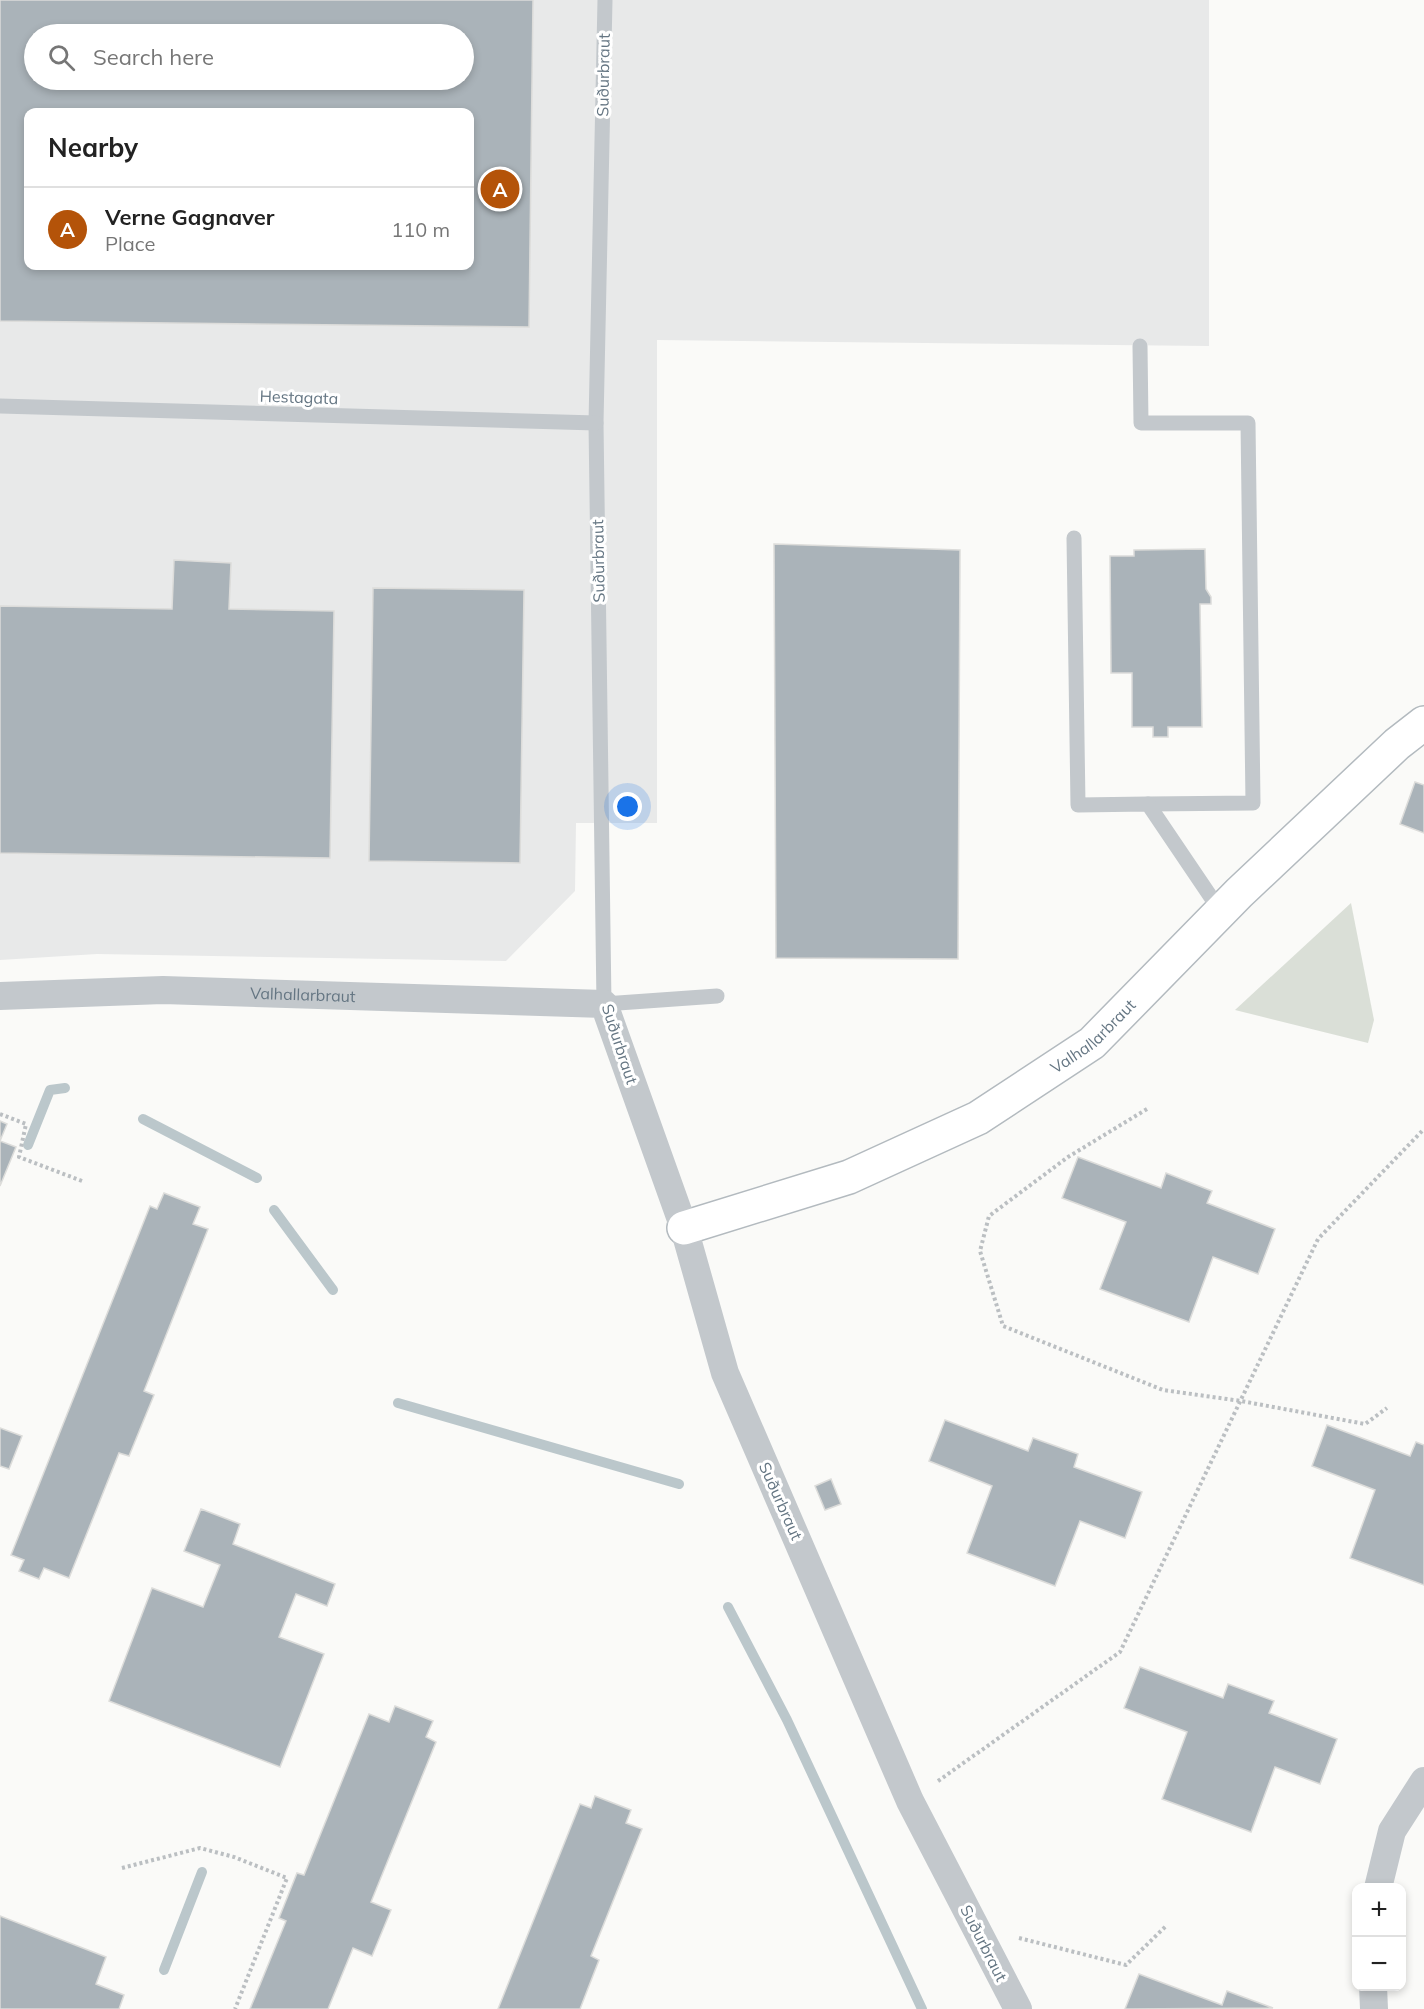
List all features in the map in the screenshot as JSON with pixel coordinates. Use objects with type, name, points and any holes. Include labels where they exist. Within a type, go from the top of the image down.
[{"type":"street","name":"Valhallarbraut","points":[[684,1228],[849,1177],[978,1118],[1092,1043],[1221,912],[1397,744],[1424,723]]},
{"type":"street","name":"Valhallarbraut","points":[[0,996],[163,990],[604,1004]]},
{"type":"street","name":"Suðurbraut","points":[[604,1004],[684,1228],[725,1373],[910,1801],[1018,2009]]},
{"type":"street","points":[[1379,1883],[1392,1831],[1424,1781]]},
{"type":"street","points":[[1373,1991],[1374,2009]]},
{"type":"lane","name":"Suðurbraut","points":[[604,0],[596,423],[604,1004]]},
{"type":"lane","points":[[1074,538],[1078,805],[1253,803],[1248,423],[1141,423],[1140,346]]},
{"type":"lane","name":"Hestagata","points":[[0,406],[596,423]]},
{"type":"lane","points":[[1148,804],[1221,912]]},
{"type":"lane","points":[[604,1004],[717,996]]},
{"type":"path","points":[[1147,1109],[1068,1156],[989,1216],[980,1251],[1003,1326],[1163,1390],[1240,1401],[1365,1424],[1387,1408]]},
{"type":"path","points":[[0,1114],[26,1124],[19,1156],[82,1181]]},
{"type":"path","points":[[910,1801],[1120,1652],[1318,1239],[1424,1129]]},
{"type":"path","points":[[122,1868],[200,1848],[234,1857],[288,1878],[235,2009]]},
{"type":"path","points":[[976,1927],[1126,1965],[1166,1926]]},
{"type":"shaded area","points":[[0,0],[1209,0],[1209,346],[657,340],[657,823],[576,823],[575,891],[506,961],[97,954],[0,960]]},
{"type":"shaded area","points":[[1351,903],[1374,1020],[1368,1043],[1235,1010]]},
{"type":"building","points":[[0,0],[533,0],[529,327],[0,321]]},
{"type":"building","points":[[774,544],[960,550],[958,959],[776,958]]},
{"type":"building","points":[[1205,549],[1206,589],[1211,597],[1211,604],[1200,604],[1202,727],[1168,727],[1168,737],[1153,737],[1153,727],[1132,727],[1132,673],[1111,673],[1110,556],[1134,556],[1134,550]]},
{"type":"building","points":[[174,560],[231,563],[229,609],[334,611],[330,858],[0,853],[0,606],[172,609]]},
{"type":"building","points":[[373,588],[524,590],[520,863],[369,861]]},
{"type":"building","points":[[1415,782],[1424,785],[1424,833],[1400,824]]},
{"type":"building","points":[[0,1121],[7,1124],[0,1141]]},
{"type":"building","points":[[0,1141],[16,1147],[0,1186]]},
{"type":"building","points":[[1078,1157],[1161,1188],[1166,1173],[1212,1191],[1207,1203],[1275,1229],[1258,1274],[1213,1257],[1189,1322],[1100,1289],[1126,1222],[1062,1198]]},
{"type":"building","points":[[164,1193],[200,1207],[193,1224],[208,1229],[144,1391],[154,1395],[129,1456],[119,1453],[69,1578],[44,1568],[39,1579],[19,1571],[24,1560],[11,1555],[150,1206],[157,1209]]},
{"type":"building","points":[[945,1420],[1028,1451],[1033,1438],[1078,1454],[1074,1467],[1142,1492],[1125,1538],[1080,1521],[1055,1586],[967,1553],[992,1486],[929,1461]]},
{"type":"building","points":[[1327,1425],[1410,1456],[1416,1442],[1424,1445],[1424,1585],[1350,1558],[1375,1490],[1312,1466]]},
{"type":"building","points":[[0,1428],[22,1436],[9,1469],[0,1466]]},
{"type":"building","points":[[831,1479],[841,1504],[825,1510],[815,1486]]},
{"type":"building","points":[[201,1509],[240,1524],[233,1544],[335,1584],[327,1606],[296,1594],[279,1637],[324,1654],[280,1767],[109,1701],[152,1588],[203,1607],[220,1565],[184,1551]]},
{"type":"building","points":[[1140,1667],[1223,1698],[1228,1684],[1274,1701],[1269,1713],[1337,1739],[1320,1784],[1275,1767],[1251,1832],[1162,1799],[1187,1732],[1124,1708]]},
{"type":"building","points":[[395,1706],[433,1721],[426,1737],[436,1742],[371,1902],[391,1910],[372,1956],[353,1948],[328,2009],[250,2009],[286,1921],[279,1918],[297,1873],[304,1875],[369,1714],[389,1722]]},
{"type":"building","points":[[595,1796],[631,1810],[626,1823],[642,1829],[591,1956],[599,1960],[580,2009],[498,2009],[580,1804],[591,1808]]},
{"type":"building","points":[[0,1916],[106,1957],[96,1984],[124,1995],[119,2009],[0,2009]]},
{"type":"building","points":[[1139,1974],[1222,2005],[1227,1991],[1273,2008],[1125,2009]]},
{"type":"waterway","points":[[28,1145],[50,1090],[65,1088]]},
{"type":"waterway","points":[[143,1119],[257,1178]]},
{"type":"waterway","points":[[274,1210],[333,1290]]},
{"type":"waterway","points":[[398,1403],[679,1484]]},
{"type":"waterway","points":[[728,1607],[787,1720],[922,2009]]},
{"type":"waterway","points":[[164,1970],[202,1872]]},
{"type":"place","name":"Verne Gagnaver","points":[[500,189]]}]
